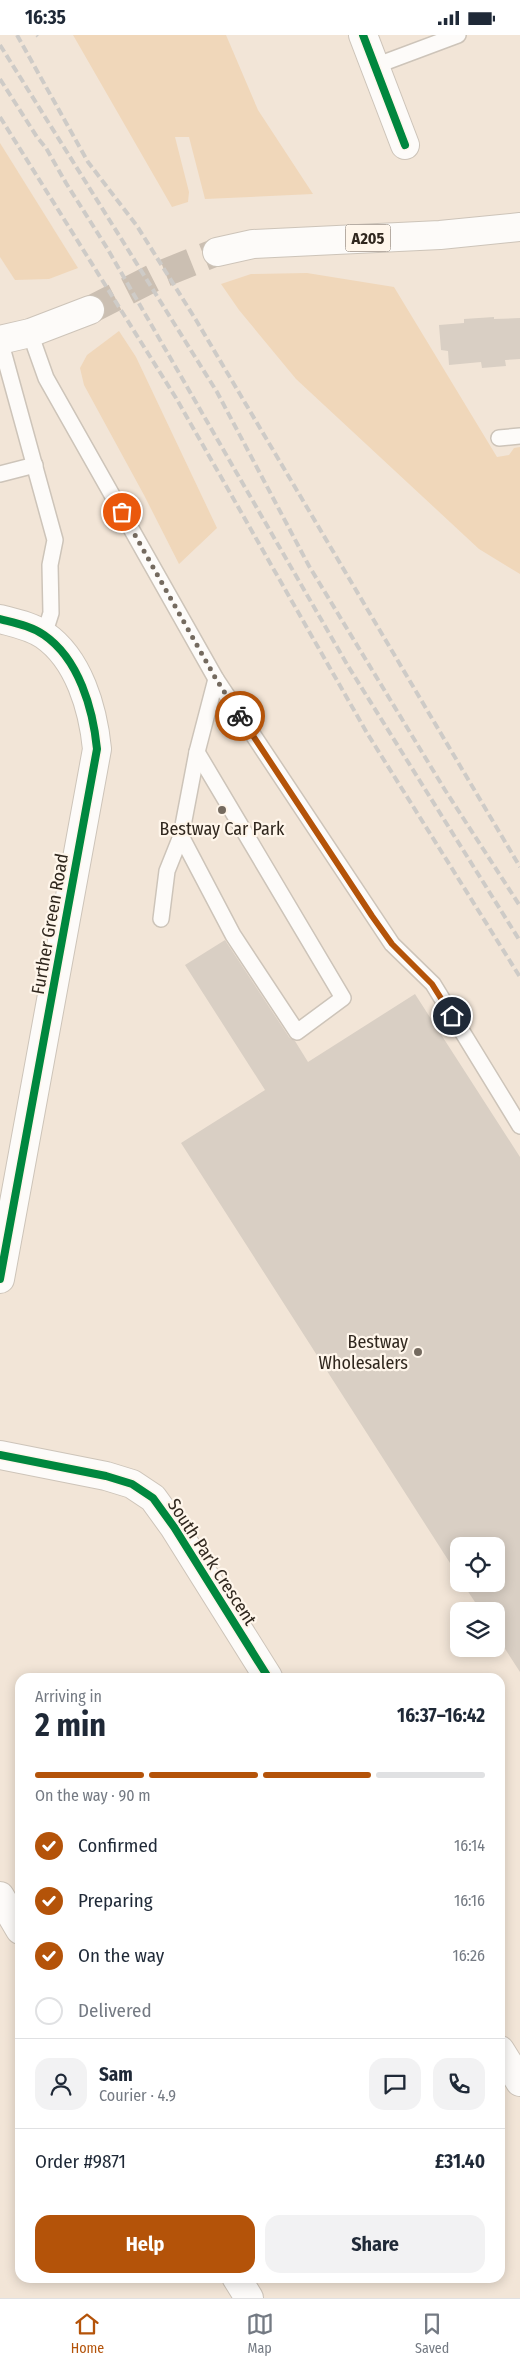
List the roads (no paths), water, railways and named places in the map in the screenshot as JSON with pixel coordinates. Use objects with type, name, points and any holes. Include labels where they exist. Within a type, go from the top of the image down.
[{"type":"main road","points":[[363,35],[405,145]]},
{"type":"main road","name":"A205","points":[[217,251],[253,244],[440,235],[520,227]]},
{"type":"main road","points":[[0,340],[30,333],[90,310]]},
{"type":"main road","name":"Further Green Road","points":[[0,1279],[97,749],[95,726],[88,699],[62,651],[23,627]]},
{"type":"main road","name":"South Park Crescent","points":[[0,1455],[106,1476],[132,1484],[153,1498],[174,1527],[265,1673]]},
{"type":"main road","points":[[0,1896],[15,1922]]},
{"type":"main road","points":[[505,2057],[520,2082]]},
{"type":"main road","points":[[240,2283],[249,2298]]},
{"type":"lane","points":[[375,66],[458,35]]},
{"type":"lane","points":[[30,333],[46,378],[216,679],[372,916],[392,944],[432,984],[520,1127]]},
{"type":"lane","points":[[0,340],[55,540],[50,565],[52,613],[23,627]]},
{"type":"lane","points":[[499,438],[520,435]]},
{"type":"lane","points":[[0,474],[35,465]]},
{"type":"lane","points":[[161,919],[167,871],[181,836],[197,752],[216,679]]},
{"type":"lane","points":[[181,836],[232,935],[297,1032],[343,998],[197,752]]},
{"type":"tunnel","points":[[90,310],[157,276],[217,252]]},
{"type":"railway","points":[[17,35],[88,162],[137,226],[196,320],[520,867]]},
{"type":"railway","points":[[0,45],[217,392],[309,566],[445,790],[520,906]]},
{"type":"railway","points":[[0,79],[46,148],[107,248],[348,666],[520,941]]},
{"type":"railway","points":[[0,117],[176,398],[367,733],[520,977]]},
{"type":"place","name":"Bestway Car Park","points":[[222,810]]},
{"type":"place","name":"Bestway Wholesalers","points":[[418,1352]]}]
